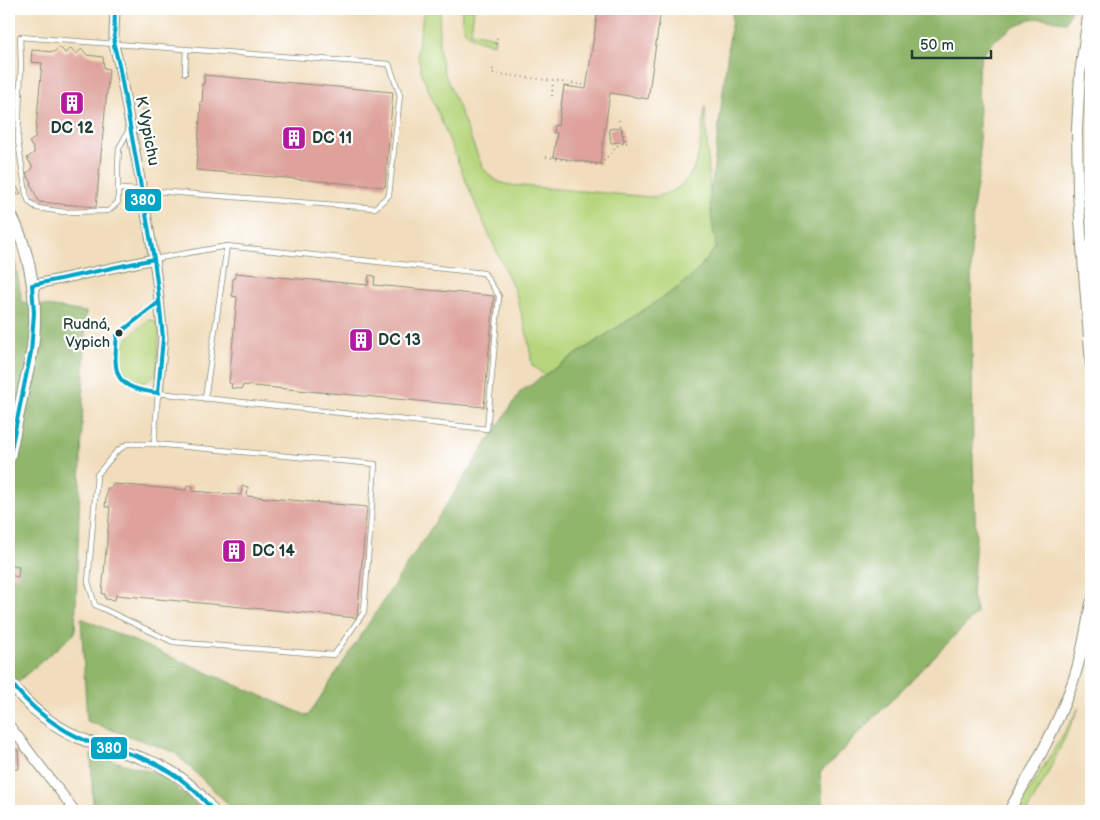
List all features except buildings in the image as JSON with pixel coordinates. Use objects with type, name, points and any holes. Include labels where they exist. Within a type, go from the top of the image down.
[{"type":"main road","points":[[9,211],[25,251],[32,285],[35,315],[31,357],[9,459]]},
{"type":"main road","points":[[9,680],[35,710],[62,730],[90,743],[143,758],[162,766],[194,789],[213,811]]},
{"type":"street","name":"K Vypichu","points":[[115,9],[114,44],[131,126],[160,302],[163,338],[158,394]]},
{"type":"street","points":[[1089,9],[1080,74],[1077,138],[1078,193],[1091,364]]},
{"type":"street","points":[[32,285],[154,259]]},
{"type":"street","points":[[1010,811],[1066,702],[1083,649],[1091,603]]},
{"type":"street","points":[[9,725],[75,811]]},
{"type":"lane","points":[[118,189],[375,208],[389,195],[400,95],[389,64],[20,37],[21,64],[18,141],[26,194],[29,202],[37,208],[64,212],[108,211],[118,202],[118,189],[119,148],[131,126]]},
{"type":"lane","points":[[185,73],[186,50]]},
{"type":"lane","points":[[154,259],[227,246],[484,273],[499,296],[487,429],[134,390],[120,380],[114,363],[117,335],[160,302]]},
{"type":"lane","points":[[205,399],[227,246]]},
{"type":"lane","points":[[154,444],[158,394]]},
{"type":"lane","points":[[127,444],[154,444],[375,464],[364,612],[334,655],[172,642],[95,605],[88,582],[97,475],[116,452],[127,444]]},
{"type":"path","points":[[496,44],[497,37]]},
{"type":"path","points":[[493,69],[492,73],[585,85]]},
{"type":"path","points":[[552,96],[553,81]]},
{"type":"path","points":[[546,157],[600,165],[615,146],[627,142],[619,120]]},
{"type":"green space","points":[[424,9],[441,9],[439,41],[444,72],[482,166],[493,178],[504,184],[652,197],[669,193],[690,176],[699,151],[705,107],[711,210],[716,247],[698,270],[679,287],[544,375],[532,365],[528,338],[516,294],[477,208],[422,74],[417,53]]},
{"type":"green space","points":[[462,9],[474,9],[471,32],[495,37],[494,44],[469,35],[463,25]]},
{"type":"green space","points":[[733,9],[1071,9],[1066,22],[1042,18],[1030,19],[1012,28],[995,40],[982,55],[978,72],[980,168],[973,208],[971,253],[973,461],[976,538],[972,595],[977,613],[820,773],[823,811],[231,811],[229,805],[174,752],[87,721],[81,618],[308,716],[521,391],[679,287],[698,270],[716,247],[711,214],[710,188]]},
{"type":"green space","points":[[9,249],[15,262],[22,302],[86,312],[75,633],[9,689]]},
{"type":"green space","points":[[148,320],[155,321],[160,327],[156,374],[147,381],[140,383],[133,381],[124,370],[122,353],[128,338]]},
{"type":"green space","points":[[1079,708],[1045,779],[1027,811],[1017,811]]},
{"type":"green space","points":[[91,754],[161,775],[204,811],[93,811]]},
{"type":"transit line","name":"380","points":[[115,9],[114,45],[154,259],[158,290],[163,338],[158,393]]},
{"type":"transit line","name":"380","points":[[32,285],[154,259]]},
{"type":"transit line","name":"380","points":[[9,459],[31,352],[34,313],[32,285]]},
{"type":"transit line","name":"380","points":[[158,393],[143,391],[125,383],[117,370],[116,349],[117,335],[159,302]]},
{"type":"transit line","name":"380","points":[[9,680],[26,700],[55,724],[89,742],[137,756],[169,771],[197,793],[213,811]]},
{"type":"place","name":"DC 12","points":[[72,103]]},
{"type":"place","name":"DC 11","points":[[294,138]]},
{"type":"place","name":"Rudná, Vypich","points":[[119,333]]},
{"type":"place","name":"DC 13","points":[[361,340]]},
{"type":"place","name":"DC 14","points":[[234,551]]}]
